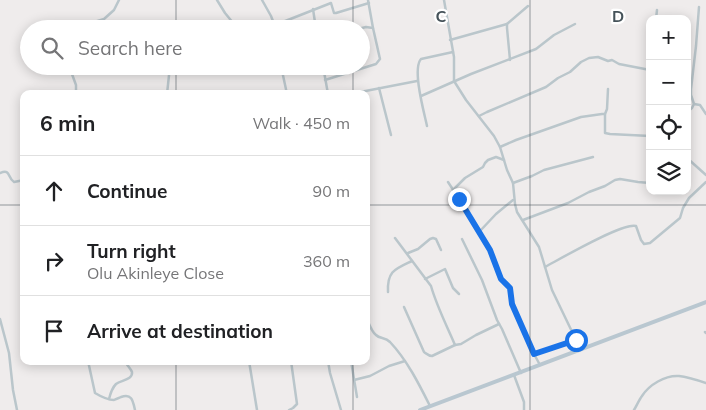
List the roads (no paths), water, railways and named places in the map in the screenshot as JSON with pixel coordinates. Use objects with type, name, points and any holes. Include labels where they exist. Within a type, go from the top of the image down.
[{"type":"main road","points":[[420,410],[706,302]]},
{"type":"street","points":[[101,20],[114,10],[119,0]]},
{"type":"street","points":[[217,0],[231,20]]},
{"type":"street","points":[[262,0],[272,20]]},
{"type":"street","points":[[444,0],[453,52],[454,81],[500,147],[513,183],[517,212],[538,247],[552,290],[582,349]]},
{"type":"street","points":[[291,20],[331,3],[334,13],[336,13],[369,2],[380,59],[379,62],[370,66]]},
{"type":"street","points":[[450,40],[507,24],[528,6]]},
{"type":"street","points":[[691,109],[694,104],[691,89],[700,7]]},
{"type":"street","points":[[313,10],[315,20]]},
{"type":"street","points":[[656,15],[657,10]]},
{"type":"street","points":[[507,24],[510,60]]},
{"type":"street","points":[[421,96],[536,48],[554,35],[575,24]]},
{"type":"street","points":[[427,126],[418,81],[417,63],[421,59],[453,52]]},
{"type":"street","points":[[479,116],[546,88],[589,58],[598,57],[608,61],[612,60],[619,64],[646,69]]},
{"type":"street","points":[[72,75],[76,90]]},
{"type":"street","points":[[167,90],[169,75]]},
{"type":"street","points":[[283,75],[286,90]]},
{"type":"street","points":[[324,75],[327,90]]},
{"type":"street","points":[[325,80],[341,75]]},
{"type":"street","points":[[369,90],[418,81]]},
{"type":"street","points":[[379,88],[391,135]]},
{"type":"street","points":[[608,90],[605,114],[605,131],[607,134],[646,136]]},
{"type":"street","points":[[694,104],[700,105],[706,114]]},
{"type":"street","points":[[500,147],[581,117],[605,114]]},
{"type":"street","points":[[454,190],[465,178],[483,167],[488,160],[496,156],[504,161]]},
{"type":"street","points":[[513,183],[544,170],[593,157]]},
{"type":"street","points":[[691,162],[706,175]]},
{"type":"street","points":[[0,174],[4,171],[7,172],[11,181],[20,181]]},
{"type":"street","points":[[523,220],[568,204],[616,180],[646,183]]},
{"type":"street","points":[[448,182],[480,231],[501,279],[510,288],[512,304],[540,365]]},
{"type":"street","points":[[545,267],[594,240],[632,225],[637,227],[644,244],[650,243],[678,220],[689,198],[706,182]]},
{"type":"street","points":[[480,231],[496,214],[514,200]]},
{"type":"street","points":[[395,238],[431,286],[433,295],[455,345]]},
{"type":"street","points":[[408,253],[418,249],[434,238],[441,250]]},
{"type":"street","points":[[462,239],[482,280],[521,373]]},
{"type":"street","points":[[388,292],[387,284],[390,275],[396,269],[412,261]]},
{"type":"street","points":[[425,279],[445,269],[452,285],[459,294]]},
{"type":"street","points":[[404,308],[424,352],[432,356],[461,344],[499,324]]},
{"type":"street","points":[[0,319],[9,353],[17,410]]},
{"type":"street","points":[[370,326],[374,334],[389,340],[405,361],[430,406]]},
{"type":"street","points":[[534,354],[576,340]]},
{"type":"street","points":[[354,380],[370,376],[389,366],[405,361]]},
{"type":"street","points":[[89,365],[95,393],[114,400],[128,395],[133,401],[135,410]]},
{"type":"street","points":[[109,399],[116,384],[129,378],[131,375],[132,372],[128,365]]},
{"type":"street","points":[[249,365],[257,410]]},
{"type":"street","points":[[288,410],[297,404],[292,365]]},
{"type":"street","points":[[329,365],[341,410]]},
{"type":"street","points":[[352,365],[357,396]]},
{"type":"street","points":[[514,375],[524,402],[524,410]]},
{"type":"street","points":[[634,410],[646,390],[665,378],[678,376],[706,383]]}]
